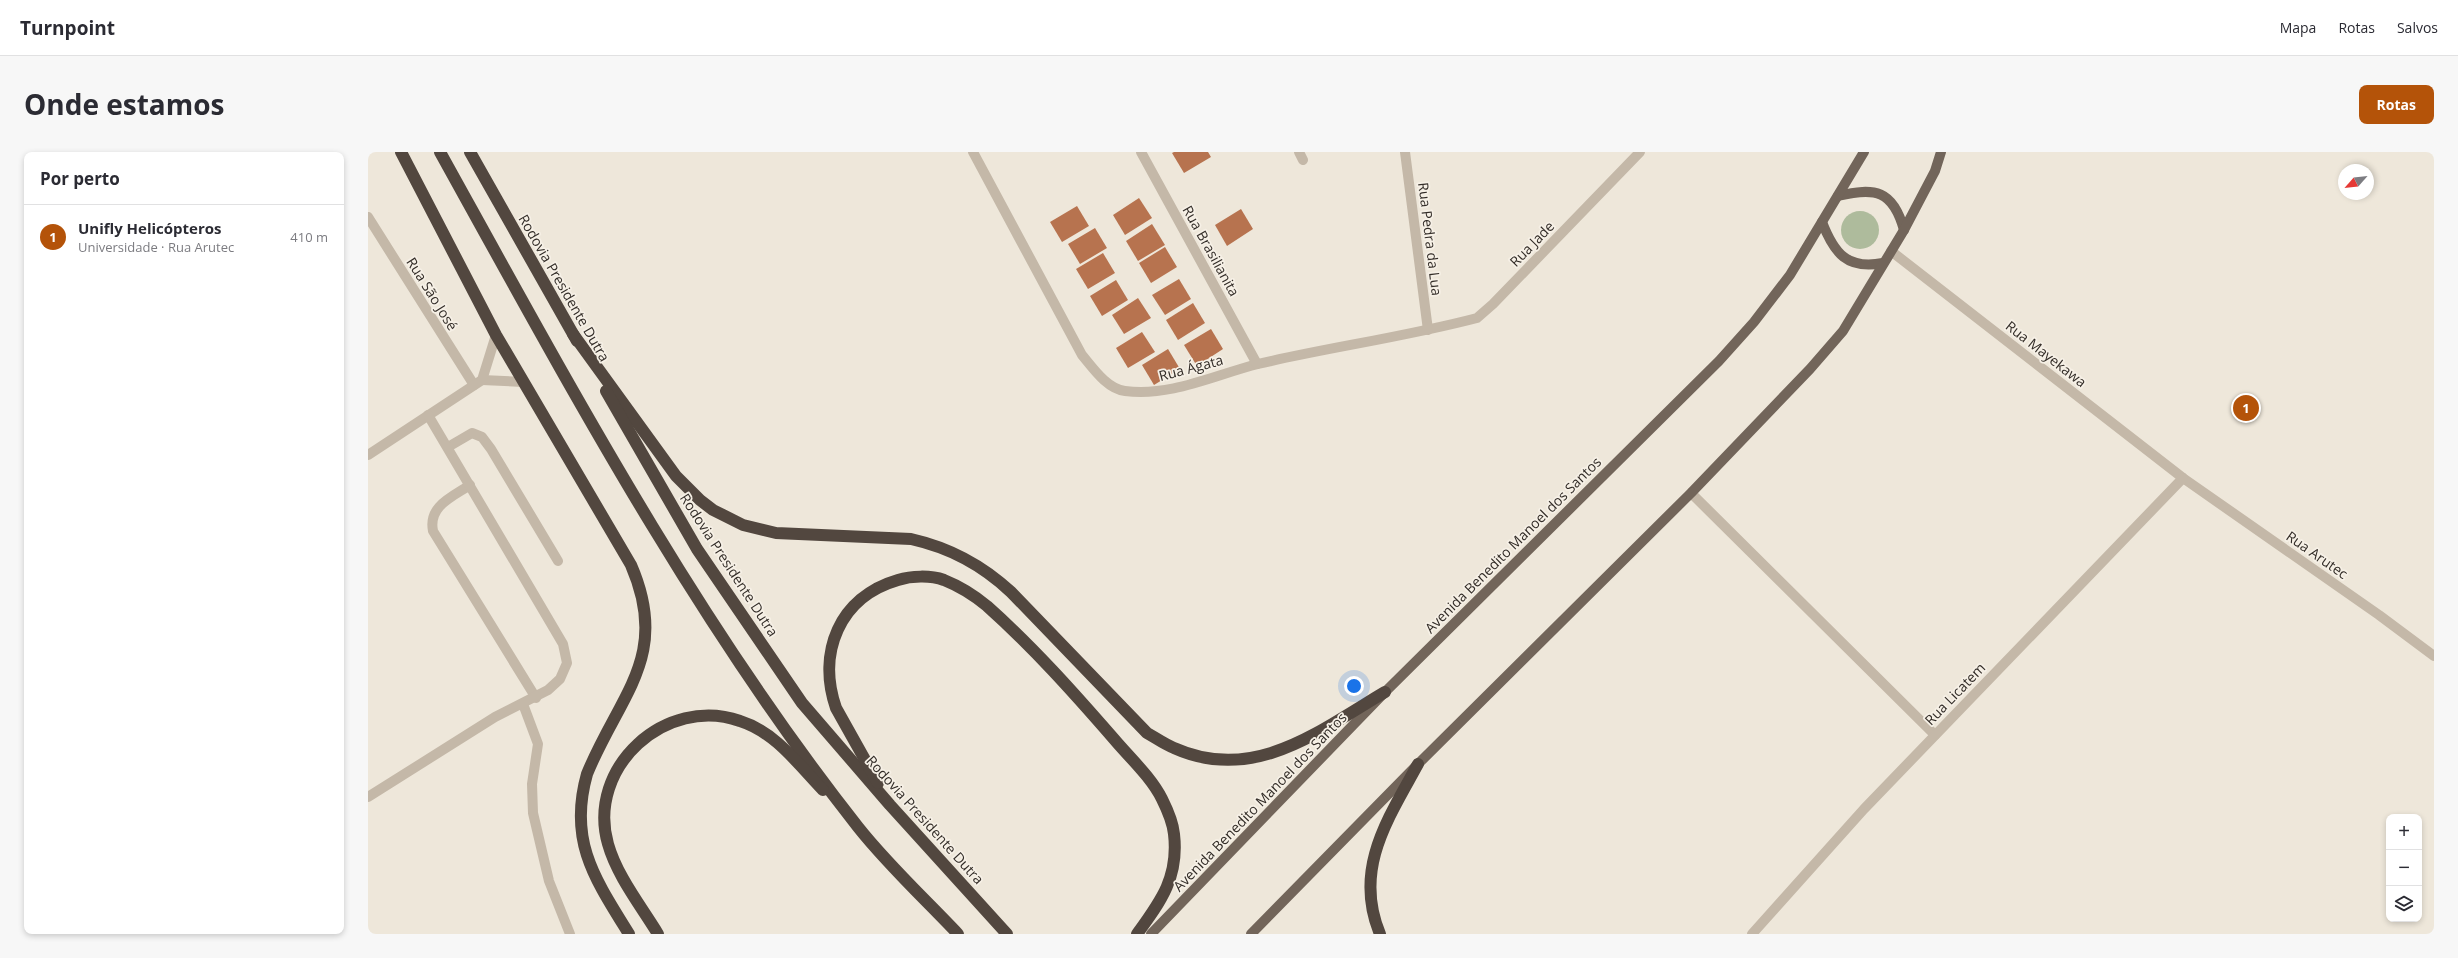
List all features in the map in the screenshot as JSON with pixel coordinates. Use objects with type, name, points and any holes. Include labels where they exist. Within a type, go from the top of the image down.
[{"type":"highway","points":[[401,152],[496,335],[631,565],[641,591],[644,608],[645,643],[637,676],[593,759],[584,781],[580,804],[581,835],[590,867],[629,934]]},
{"type":"highway","points":[[440,152],[549,349],[676,563],[779,721],[860,828]]},
{"type":"highway","name":"Rodovia Presidente Dutra","points":[[470,152],[697,549],[802,703],[890,805],[1007,934]]},
{"type":"highway","points":[[573,334],[676,476],[700,500],[713,510],[738,523],[760,530],[911,539],[942,548],[965,558],[981,567],[1011,592],[1147,732],[1174,748],[1215,759],[1239,760],[1273,753],[1293,746],[1385,692]]},
{"type":"highway","points":[[890,805],[836,708],[829,681],[830,654],[838,628],[846,616],[865,596],[889,583],[902,579],[916,577],[943,580],[986,605],[1066,683],[1137,766],[1162,799],[1174,832],[1176,864],[1161,901],[1137,934]]},
{"type":"highway","points":[[658,934],[620,872],[611,852],[605,830],[604,815],[610,785],[624,758],[645,736],[658,728],[684,718],[705,716],[726,717],[752,725],[776,741],[860,828],[958,934]]},
{"type":"highway","points":[[1380,934],[1372,909],[1370,892],[1372,859],[1384,828],[1418,764]]},
{"type":"main road","name":"Avenida Benedito Manoel dos Santos","points":[[1151,934],[1385,692],[1719,361],[1754,322],[1790,275],[1864,152]]},
{"type":"main road","points":[[1251,934],[1418,764],[1691,493],[1810,369],[1843,331],[1883,263],[1892,251],[1935,170],[1942,152]]},
{"type":"main road","points":[[1838,196],[1865,191],[1881,194],[1897,208],[1904,230]]},
{"type":"main road","points":[[1822,222],[1831,244],[1840,255],[1856,264],[1883,263]]},
{"type":"street","name":"Rua Ágata","points":[[973,152],[1082,355],[1105,381],[1123,391],[1147,392],[1169,390],[1258,364],[1428,330]]},
{"type":"street","name":"Rua Brasilianita","points":[[1141,152],[1258,364]]},
{"type":"street","name":"Rua Pedra da Lua","points":[[1405,152],[1428,330]]},
{"type":"street","name":"Rua Jade","points":[[1428,330],[1477,318],[1493,304],[1640,152]]},
{"type":"street","name":"Rua São José","points":[[368,217],[478,383]]},
{"type":"street","name":"Rua Mayekawa","points":[[1892,251],[2183,478]]},
{"type":"street","points":[[478,383],[496,335]]},
{"type":"street","points":[[368,455],[478,383],[523,382]]},
{"type":"street","points":[[368,797],[495,717],[536,698],[560,679],[567,663],[563,644],[448,447],[428,416]]},
{"type":"street","points":[[448,447],[472,433],[482,437],[502,466],[558,561]]},
{"type":"street","name":"Rua Arutec","points":[[2183,478],[2379,614],[2434,656]]},
{"type":"street","name":"Rua Licatem","points":[[1752,934],[1864,809],[2183,478]]},
{"type":"street","points":[[470,485],[440,504],[432,516],[433,531],[536,698]]},
{"type":"street","points":[[1691,493],[1935,735]]},
{"type":"street","points":[[523,704],[538,744],[532,784],[533,813],[548,881],[570,934]]},
{"type":"green space","points":[[1860,211],[1870,214],[1876,220],[1879,230],[1876,240],[1870,246],[1860,249],[1850,246],[1844,240],[1841,230],[1844,220],[1850,214]]},
{"type":"building","points":[[1208,152],[1211,157],[1184,173],[1172,153]]},
{"type":"building","points":[[1139,198],[1152,218],[1125,235],[1113,215]]},
{"type":"building","points":[[1077,206],[1089,226],[1062,242],[1050,222]]},
{"type":"building","points":[[1241,209],[1253,229],[1227,246],[1215,225]]},
{"type":"building","points":[[1152,224],[1165,245],[1138,261],[1126,241]]},
{"type":"building","points":[[1095,228],[1107,248],[1080,264],[1068,244]]},
{"type":"building","points":[[1165,247],[1177,267],[1151,283],[1139,263]]},
{"type":"building","points":[[1103,253],[1115,273],[1088,289],[1076,269]]},
{"type":"building","points":[[1179,279],[1191,299],[1165,315],[1152,295]]},
{"type":"building","points":[[1116,280],[1128,300],[1102,316],[1090,296]]},
{"type":"building","points":[[1138,298],[1151,318],[1124,334],[1112,315]]},
{"type":"building","points":[[1193,303],[1205,323],[1178,340],[1166,320]]},
{"type":"building","points":[[1211,329],[1223,349],[1197,366],[1184,345]]},
{"type":"building","points":[[1142,332],[1155,352],[1128,368],[1116,348]]},
{"type":"building","points":[[1168,349],[1180,369],[1154,385],[1142,365]]},
{"type":"place","name":"Unifly Helicópteros","points":[[2246,408]]}]
